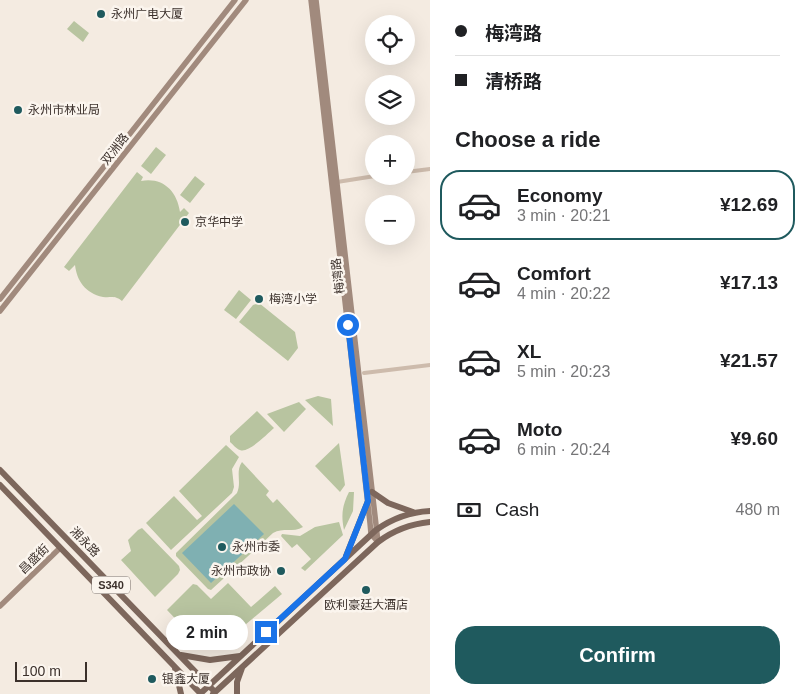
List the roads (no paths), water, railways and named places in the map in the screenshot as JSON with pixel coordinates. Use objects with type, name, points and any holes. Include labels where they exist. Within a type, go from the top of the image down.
[{"type":"main road","name":"湘永路","points":[[0,470],[215,693]]},
{"type":"main road","name":"湘永路","points":[[0,485],[200,694]]},
{"type":"main road","points":[[345,559],[370,497],[414,512]]},
{"type":"main road","points":[[200,694],[374,532],[388,522],[414,512],[430,511]]},
{"type":"main road","points":[[215,693],[378,542],[401,528],[430,522]]},
{"type":"main road","points":[[179,655],[210,660],[239,657]]},
{"type":"main road","points":[[237,694],[238,682],[244,666],[239,657]]},
{"type":"main road","points":[[175,667],[181,694]]},
{"type":"street","name":"双洲路","points":[[0,299],[235,0]]},
{"type":"street","name":"双洲路","points":[[0,311],[246,0]]},
{"type":"street","name":"梅湾路","points":[[311,0],[374,532],[378,542]]},
{"type":"street","name":"梅湾路","points":[[316,0],[370,497]]},
{"type":"street","points":[[415,171],[430,169]]},
{"type":"street","points":[[337,182],[365,178]]},
{"type":"street","points":[[364,373],[430,365]]},
{"type":"street","name":"昌盛街","points":[[0,606],[60,548]]},
{"type":"water","points":[[234,504],[264,534],[211,583],[182,553]]},
{"type":"place","name":"永州广电大厦","points":[[101,14]]},
{"type":"place","name":"永州市林业局","points":[[18,110]]},
{"type":"place","name":"京华中学","points":[[185,222]]},
{"type":"place","name":"梅湾小学","points":[[259,299]]},
{"type":"place","name":"永州市委","points":[[222,547]]},
{"type":"place","name":"永州市政协","points":[[281,571]]},
{"type":"place","name":"欧利豪廷大酒店","points":[[366,590]]},
{"type":"place","name":"银鑫大厦","points":[[152,679]]}]
